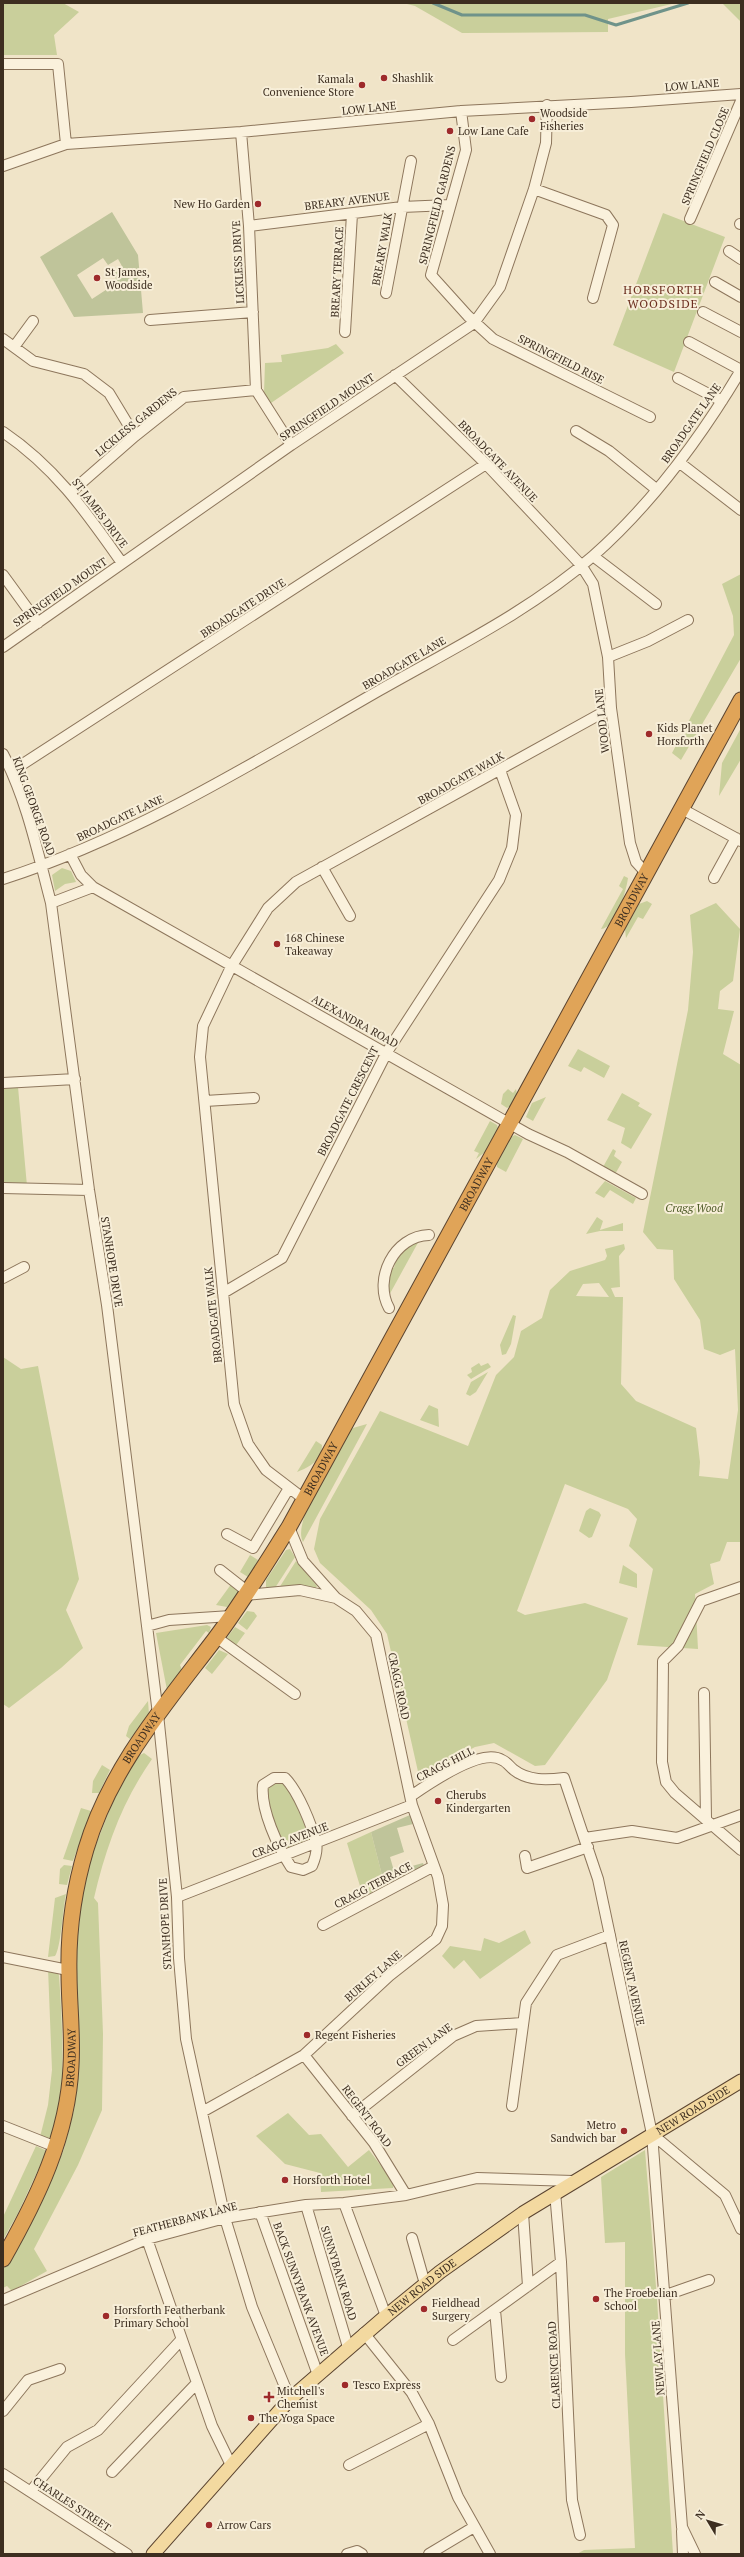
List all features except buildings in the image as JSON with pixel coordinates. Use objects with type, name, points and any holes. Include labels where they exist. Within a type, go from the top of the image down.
[{"type":"highway","name":"BROADWAY","points":[[3,2259],[31,2209],[56,2147],[68,2101],[72,2065],[68,1970],[71,1915],[86,1848],[110,1786],[134,1747],[247,1594],[289,1527],[741,700]]},
{"type":"main road","name":"NEW ROAD SIDE","points":[[153,2554],[290,2398],[364,2333],[425,2284],[555,2192],[741,2081]]},
{"type":"street","points":[[3,64],[58,64],[66,144]]},
{"type":"street","name":"LOW LANE","points":[[3,166],[66,144],[241,132],[461,111],[548,105],[631,102],[741,94]]},
{"type":"street","name":"SPRINGFIELD CLOSE","points":[[690,219],[741,101]]},
{"type":"street","name":"SPRINGFIELD MOUNT","points":[[3,647],[291,445],[474,322],[500,287],[534,189],[546,143],[548,105]]},
{"type":"street","name":"SPRINGFIELD GARDENS","points":[[461,111],[466,150],[449,205],[431,275],[466,315]]},
{"type":"street","name":"LICKLESS DRIVE","points":[[241,132],[249,226],[256,390]]},
{"type":"street","name":"BREARY WALK","points":[[386,293],[411,161]]},
{"type":"street","points":[[534,189],[606,215],[611,219],[613,225],[593,298]]},
{"type":"street","name":"BREARY AVENUE","points":[[249,226],[402,207],[449,205]]},
{"type":"street","name":"BREARY TERRACE","points":[[346,332],[352,214]]},
{"type":"street","points":[[730,251],[741,259]]},
{"type":"street","points":[[715,282],[741,297]]},
{"type":"street","points":[[150,320],[253,312]]},
{"type":"street","points":[[703,312],[741,332]]},
{"type":"street","name":"SPRINGFIELD RISE","points":[[466,315],[493,339],[650,417]]},
{"type":"street","points":[[14,347],[33,321]]},
{"type":"street","points":[[3,339],[33,361],[84,374],[109,393],[135,436]]},
{"type":"street","points":[[689,342],[741,370]]},
{"type":"street","name":"BROADGATE LANE","points":[[3,879],[43,866],[200,793],[524,608],[594,556],[680,463],[722,401],[738,383],[741,370]]},
{"type":"street","name":"BROADGATE AVENUE","points":[[395,375],[486,464],[581,565]]},
{"type":"street","points":[[678,378],[722,401]]},
{"type":"street","points":[[256,390],[291,445]]},
{"type":"street","name":"LICKLESS GARDENS","points":[[71,492],[135,436],[184,397],[256,390]]},
{"type":"street","points":[[576,431],[609,450],[656,488]]},
{"type":"street","name":"ST JAMES DRIVE","points":[[3,432],[44,465],[71,492],[122,563]]},
{"type":"street","points":[[680,463],[741,510]]},
{"type":"street","name":"BROADGATE DRIVE","points":[[12,771],[486,464]]},
{"type":"street","points":[[594,556],[656,604]]},
{"type":"street","name":"WOOD LANE","points":[[581,565],[593,584],[608,657],[611,708],[630,843],[636,862],[646,873]]},
{"type":"street","points":[[3,575],[38,623]]},
{"type":"street","points":[[608,657],[648,641],[688,620]]},
{"type":"street","name":"BROADGATE WALK","points":[[304,1499],[266,1470],[248,1444],[234,1404],[200,1057],[203,1026],[231,967],[268,908],[296,882],[611,708]]},
{"type":"street","name":"KING GEORGE ROAD","points":[[3,754],[12,771],[43,866]]},
{"type":"street","name":"BROADGATE CRESCENT","points":[[223,1293],[282,1258],[386,1052],[499,880],[512,848],[516,815],[500,770]]},
{"type":"street","points":[[682,809],[739,839],[714,878]]},
{"type":"street","name":"ALEXANDRA ROAD","points":[[70,854],[81,874],[93,887],[231,967],[386,1052],[510,1123],[642,1194]]},
{"type":"street","name":"STANHOPE DRIVE","points":[[43,866],[51,903],[89,1190],[107,1306],[158,1714],[177,1897],[179,1958],[186,2039],[226,2218],[252,2306],[290,2398]]},
{"type":"street","points":[[322,867],[350,916]]},
{"type":"street","points":[[51,903],[93,887]]},
{"type":"street","points":[[3,1083],[75,1079]]},
{"type":"street","points":[[205,1101],[254,1098]]},
{"type":"street","points":[[3,1188],[89,1190]]},
{"type":"street","points":[[389,1308],[385,1300],[383,1275],[396,1251],[420,1236],[429,1235]]},
{"type":"street","points":[[3,1278],[24,1268]]},
{"type":"street","points":[[253,1548],[289,1488]]},
{"type":"street","name":"CRAGG ROAD","points":[[289,1527],[303,1561],[336,1598],[356,1611],[376,1635],[411,1800]]},
{"type":"street","points":[[227,1534],[270,1558]]},
{"type":"street","points":[[220,1570],[247,1594]]},
{"type":"street","points":[[741,1587],[701,1601],[678,1646],[663,1661],[662,1762],[666,1782],[741,1850]]},
{"type":"street","name":"CRAGG ROAD","points":[[247,1594],[300,1590],[336,1598]]},
{"type":"street","points":[[147,1626],[169,1620],[231,1616]]},
{"type":"street","points":[[216,1637],[295,1694]]},
{"type":"street","points":[[704,1693],[710,1821]]},
{"type":"street","name":"CRAGG HILL","points":[[411,1800],[476,1759],[488,1756],[502,1760],[525,1777],[538,1780],[564,1778],[586,1842]]},
{"type":"street","points":[[274,1778],[285,1778],[293,1787],[316,1843],[316,1857],[312,1866],[303,1870],[292,1867],[284,1855],[261,1799],[263,1786],[274,1778]]},
{"type":"street","name":"CRAGG AVENUE","points":[[177,1897],[316,1843],[411,1800]]},
{"type":"street","name":"BURLEY LANE","points":[[202,2112],[304,2055],[389,1976],[436,1939],[442,1926],[443,1905],[438,1877],[411,1800]]},
{"type":"street","points":[[525,1856],[527,1868],[586,1842],[632,1831],[677,1838],[710,1821],[741,1815]]},
{"type":"street","name":"REGENT AVENUE","points":[[586,1842],[598,1879],[652,2134]]},
{"type":"street","name":"CRAGG TERRACE","points":[[323,1925],[434,1866]]},
{"type":"street","points":[[512,2106],[522,2023],[526,2003],[557,1955],[610,1935]]},
{"type":"street","points":[[3,1958],[68,1970]]},
{"type":"street","name":"GREEN LANE","points":[[352,2116],[453,2036],[476,2026],[522,2023]]},
{"type":"street","name":"REGENT ROAD","points":[[304,2055],[374,2143],[406,2195]]},
{"type":"street","points":[[3,2126],[56,2147]]},
{"type":"street","points":[[652,2134],[725,2196],[741,2229]]},
{"type":"street","name":"NEWLAY LANE","points":[[652,2134],[666,2295],[682,2527],[695,2554]]},
{"type":"street","name":"FEATHERBANK LANE","points":[[3,2300],[147,2239],[226,2218],[306,2205],[344,2203],[406,2195],[477,2178],[573,2182]]},
{"type":"street","name":"CLARENCE ROAD","points":[[555,2192],[561,2262],[572,2500],[580,2535]]},
{"type":"street","points":[[344,2203],[386,2316]]},
{"type":"street","name":"SUNNYBANK ROAD","points":[[306,2205],[348,2347]]},
{"type":"street","name":"BACK SUNNYBANK AVENUE","points":[[260,2212],[318,2375]]},
{"type":"street","points":[[523,2214],[528,2286]]},
{"type":"street","points":[[412,2238],[425,2284]]},
{"type":"street","points":[[147,2239],[196,2384],[212,2426],[231,2465]]},
{"type":"street","points":[[454,2340],[561,2262]]},
{"type":"street","points":[[666,2295],[709,2280]]},
{"type":"street","points":[[495,2310],[501,2377]]},
{"type":"street","points":[[364,2333],[412,2392],[429,2424],[458,2497],[490,2554]]},
{"type":"street","points":[[31,2491],[67,2447],[98,2430],[181,2340]]},
{"type":"street","points":[[3,2411],[28,2380],[60,2369]]},
{"type":"street","points":[[112,2472],[196,2384]]},
{"type":"street","points":[[349,2465],[429,2424]]},
{"type":"street","name":"CHARLES STREET","points":[[3,2474],[127,2554]]},
{"type":"street","points":[[429,2554],[474,2527]]},
{"type":"street","points":[[682,2527],[683,2554]]},
{"type":"street","points":[[347,2554],[356,2551],[362,2554]]},
{"type":"green space","points":[[3,3],[63,3],[79,12],[54,35],[57,55],[3,55]]},
{"type":"green space","points":[[403,3],[676,3],[608,19],[608,32],[462,33],[415,6]]},
{"type":"green space","points":[[722,3],[741,3],[741,22]]},
{"type":"green space","points":[[112,212],[138,255],[143,313],[74,317],[40,257]],"holes":[[[103,258],[108,265],[118,259],[123,268],[113,274],[118,282],[92,299],[77,275]]]},
{"type":"green space","points":[[663,213],[725,237],[674,372],[613,345]]},
{"type":"green space","points":[[336,344],[344,353],[271,403],[264,393],[265,363],[282,362],[281,355],[328,348]]},
{"type":"green space","points":[[741,574],[741,658],[681,760],[672,753],[734,635],[733,616],[722,584]]},
{"type":"green space","points":[[741,728],[741,759],[719,796],[722,763]]},
{"type":"green space","points":[[62,868],[71,871],[76,882],[65,884],[55,891],[52,875]]},
{"type":"green space","points":[[624,876],[628,878],[625,892],[616,916],[611,923],[601,929],[623,889],[619,886]]},
{"type":"green space","points":[[647,901],[652,904],[643,919],[638,917],[626,938],[625,929],[639,904]]},
{"type":"green space","name":"Cragg Wood","points":[[716,903],[740,929],[733,981],[720,991],[718,1009],[734,1011],[723,1054],[741,1065],[741,1542],[727,1542],[720,1561],[710,1564],[714,1584],[695,1594],[698,1649],[637,1645],[653,1569],[629,1546],[637,1519],[628,1509],[565,1484],[517,1611],[525,1615],[585,1603],[628,1618],[607,1680],[545,1765],[535,1766],[494,1743],[475,1747],[419,1776],[387,1634],[371,1610],[320,1563],[314,1549],[320,1519],[380,1411],[468,1446],[496,1375],[514,1357],[521,1331],[542,1318],[550,1290],[570,1271],[605,1260],[607,1256],[605,1249],[624,1244],[625,1249],[619,1256],[620,1287],[611,1288],[615,1297],[623,1297],[621,1384],[636,1401],[696,1428],[700,1462],[699,1476],[728,1479],[738,1410],[735,1349],[720,1355],[704,1349],[700,1320],[674,1279],[673,1250],[657,1249],[643,1232],[688,1010],[693,952],[690,915]],"holes":[[[599,1283],[609,1297],[576,1296],[583,1284]]]},
{"type":"green space","points":[[578,1049],[610,1066],[604,1078],[584,1067],[581,1072],[568,1066]]},
{"type":"green space","points":[[18,1087],[27,1186],[3,1184],[3,1089]]},
{"type":"green space","points":[[508,1089],[513,1093],[516,1089],[517,1094],[512,1105],[507,1108],[501,1104],[503,1094]]},
{"type":"green space","points":[[622,1093],[640,1103],[638,1106],[652,1114],[631,1149],[621,1143],[625,1128],[607,1120]]},
{"type":"green space","points":[[546,1097],[533,1121],[526,1117],[532,1103]]},
{"type":"green space","points":[[490,1121],[497,1125],[498,1128],[485,1152],[476,1159],[479,1153],[474,1151]]},
{"type":"green space","points":[[515,1135],[523,1139],[506,1172],[497,1167],[497,1162],[511,1137]]},
{"type":"green space","points":[[613,1149],[616,1151],[614,1156],[622,1162],[614,1176],[603,1167]]},
{"type":"green space","points":[[605,1181],[636,1198],[633,1204],[610,1190],[604,1198],[595,1193]]},
{"type":"green space","points":[[597,1217],[603,1221],[600,1230],[623,1223],[623,1231],[600,1231],[586,1234]]},
{"type":"green space","points":[[420,1239],[387,1299],[389,1268],[394,1268],[398,1250]]},
{"type":"green space","points":[[513,1315],[516,1316],[511,1344],[506,1354],[502,1355],[500,1345]]},
{"type":"green space","points":[[3,1357],[21,1369],[38,1366],[79,1579],[66,1610],[83,1648],[61,1668],[9,1708],[3,1704]]},
{"type":"green space","points":[[479,1363],[481,1366],[488,1363],[491,1367],[471,1379],[467,1375],[472,1372],[471,1368]]},
{"type":"green space","points":[[488,1372],[476,1392],[470,1396],[466,1394],[471,1382]]},
{"type":"green space","points":[[429,1405],[438,1409],[439,1427],[420,1420]]},
{"type":"green space","points":[[367,1424],[303,1542],[301,1532],[304,1519],[309,1504],[326,1470],[349,1432],[353,1428]]},
{"type":"green space","points":[[316,1441],[322,1445],[318,1459],[311,1465],[297,1472]]},
{"type":"green space","points":[[590,1508],[599,1512],[601,1515],[592,1537],[589,1538],[579,1531],[586,1511]]},
{"type":"green space","points":[[290,1549],[295,1557],[275,1588],[266,1587],[266,1580],[286,1550]]},
{"type":"green space","points":[[250,1555],[258,1560],[253,1572],[248,1577],[240,1572]]},
{"type":"green space","points":[[296,1561],[317,1586],[315,1589],[279,1588]]},
{"type":"green space","points":[[623,1565],[637,1574],[637,1588],[619,1583]]},
{"type":"green space","points":[[232,1583],[239,1592],[227,1607],[216,1605]]},
{"type":"green space","points":[[247,1611],[254,1612],[257,1616],[247,1630],[238,1623]]},
{"type":"green space","points":[[207,1625],[211,1627],[209,1633],[206,1631],[180,1665],[182,1670],[167,1690],[156,1633]]},
{"type":"green space","points":[[235,1627],[245,1633],[234,1648],[226,1639]]},
{"type":"green space","points":[[219,1650],[228,1654],[212,1674],[205,1668]]},
{"type":"green space","points":[[148,1701],[149,1714],[130,1739],[126,1736],[129,1726]]},
{"type":"green space","points":[[144,1753],[152,1759],[141,1775],[116,1826],[104,1861],[94,1898],[98,1903],[103,2034],[102,2110],[78,2165],[34,2249],[47,2271],[12,2291],[7,2286],[3,2288],[3,2270],[44,2197],[64,2149],[74,2110],[79,2065],[75,1998],[77,1927],[87,1868],[120,1783],[138,1756]]},
{"type":"green space","points":[[102,1765],[110,1770],[99,1793],[92,1793],[93,1781]]},
{"type":"green space","points":[[275,1782],[284,1782],[290,1789],[311,1840],[286,1849],[265,1799],[267,1789]]},
{"type":"green space","points":[[81,1808],[91,1811],[73,1861],[63,1859]]},
{"type":"green space","points":[[410,1815],[413,1824],[397,1828],[404,1852],[390,1857],[394,1871],[423,1863],[425,1868],[385,1887],[371,1832]]},
{"type":"green space","points":[[371,1832],[385,1887],[363,1896],[347,1843]]},
{"type":"green space","points":[[64,1865],[72,1866],[67,1885],[59,1884],[60,1869]]},
{"type":"green space","points":[[66,1894],[57,1952],[55,1956],[48,1957],[55,1898]]},
{"type":"green space","points":[[525,1930],[531,1943],[480,1979],[464,1960],[454,1969],[442,1956],[450,1946],[481,1951],[484,1938],[499,1943]]},
{"type":"green space","points":[[48,1968],[58,1972],[59,1976],[62,2062],[59,2111],[54,2129],[47,2140],[40,2137],[48,2105],[52,2070]]},
{"type":"green space","points":[[288,2113],[309,2135],[321,2134],[348,2167],[369,2150],[394,2183],[393,2188],[321,2192],[320,2173],[285,2164],[256,2136]]},
{"type":"green space","points":[[36,2146],[45,2150],[46,2153],[18,2213],[3,2240],[3,2217]]},
{"type":"green space","points":[[645,2150],[657,2299],[673,2554],[577,2554],[584,2550],[635,2548],[625,2354],[625,2242],[605,2243],[601,2177]]},
{"type":"waterway","points":[[433,3],[462,15],[585,15],[616,25],[688,3]]},
{"type":"place","name":"Shashlik","points":[[384,78]]},
{"type":"place","name":"Kamala Convenience Store","points":[[362,85]]},
{"type":"place","name":"Woodside Fisheries","points":[[532,119]]},
{"type":"place","name":"Low Lane Cafe","points":[[450,131]]},
{"type":"place","name":"New Ho Garden","points":[[258,204]]},
{"type":"place","name":"St James, Woodside","points":[[97,278]]},
{"type":"place","name":"Kids Planet Horsforth","points":[[649,734]]},
{"type":"place","name":"168 Chinese Takeaway","points":[[277,944]]},
{"type":"place","name":"Cherubs Kindergarten","points":[[438,1801]]},
{"type":"place","name":"Regent Fisheries","points":[[307,2035]]},
{"type":"place","name":"Metro Sandwich bar","points":[[624,2131]]},
{"type":"place","name":"Horsforth Hotel","points":[[285,2180]]},
{"type":"place","name":"The Froebelian School","points":[[596,2299]]},
{"type":"place","name":"Fieldhead Surgery","points":[[424,2309]]},
{"type":"place","name":"Horsforth Featherbank Primary School","points":[[106,2316]]},
{"type":"place","name":"Tesco Express","points":[[345,2385]]},
{"type":"place","name":"Mitchell's Chemist","points":[[269,2397]]},
{"type":"place","name":"The Yoga Space","points":[[251,2418]]},
{"type":"place","name":"Arrow Cars","points":[[209,2525]]},
{"type":"district","name":"HORSFORTH WOODSIDE","points":[[663,296]]}]
